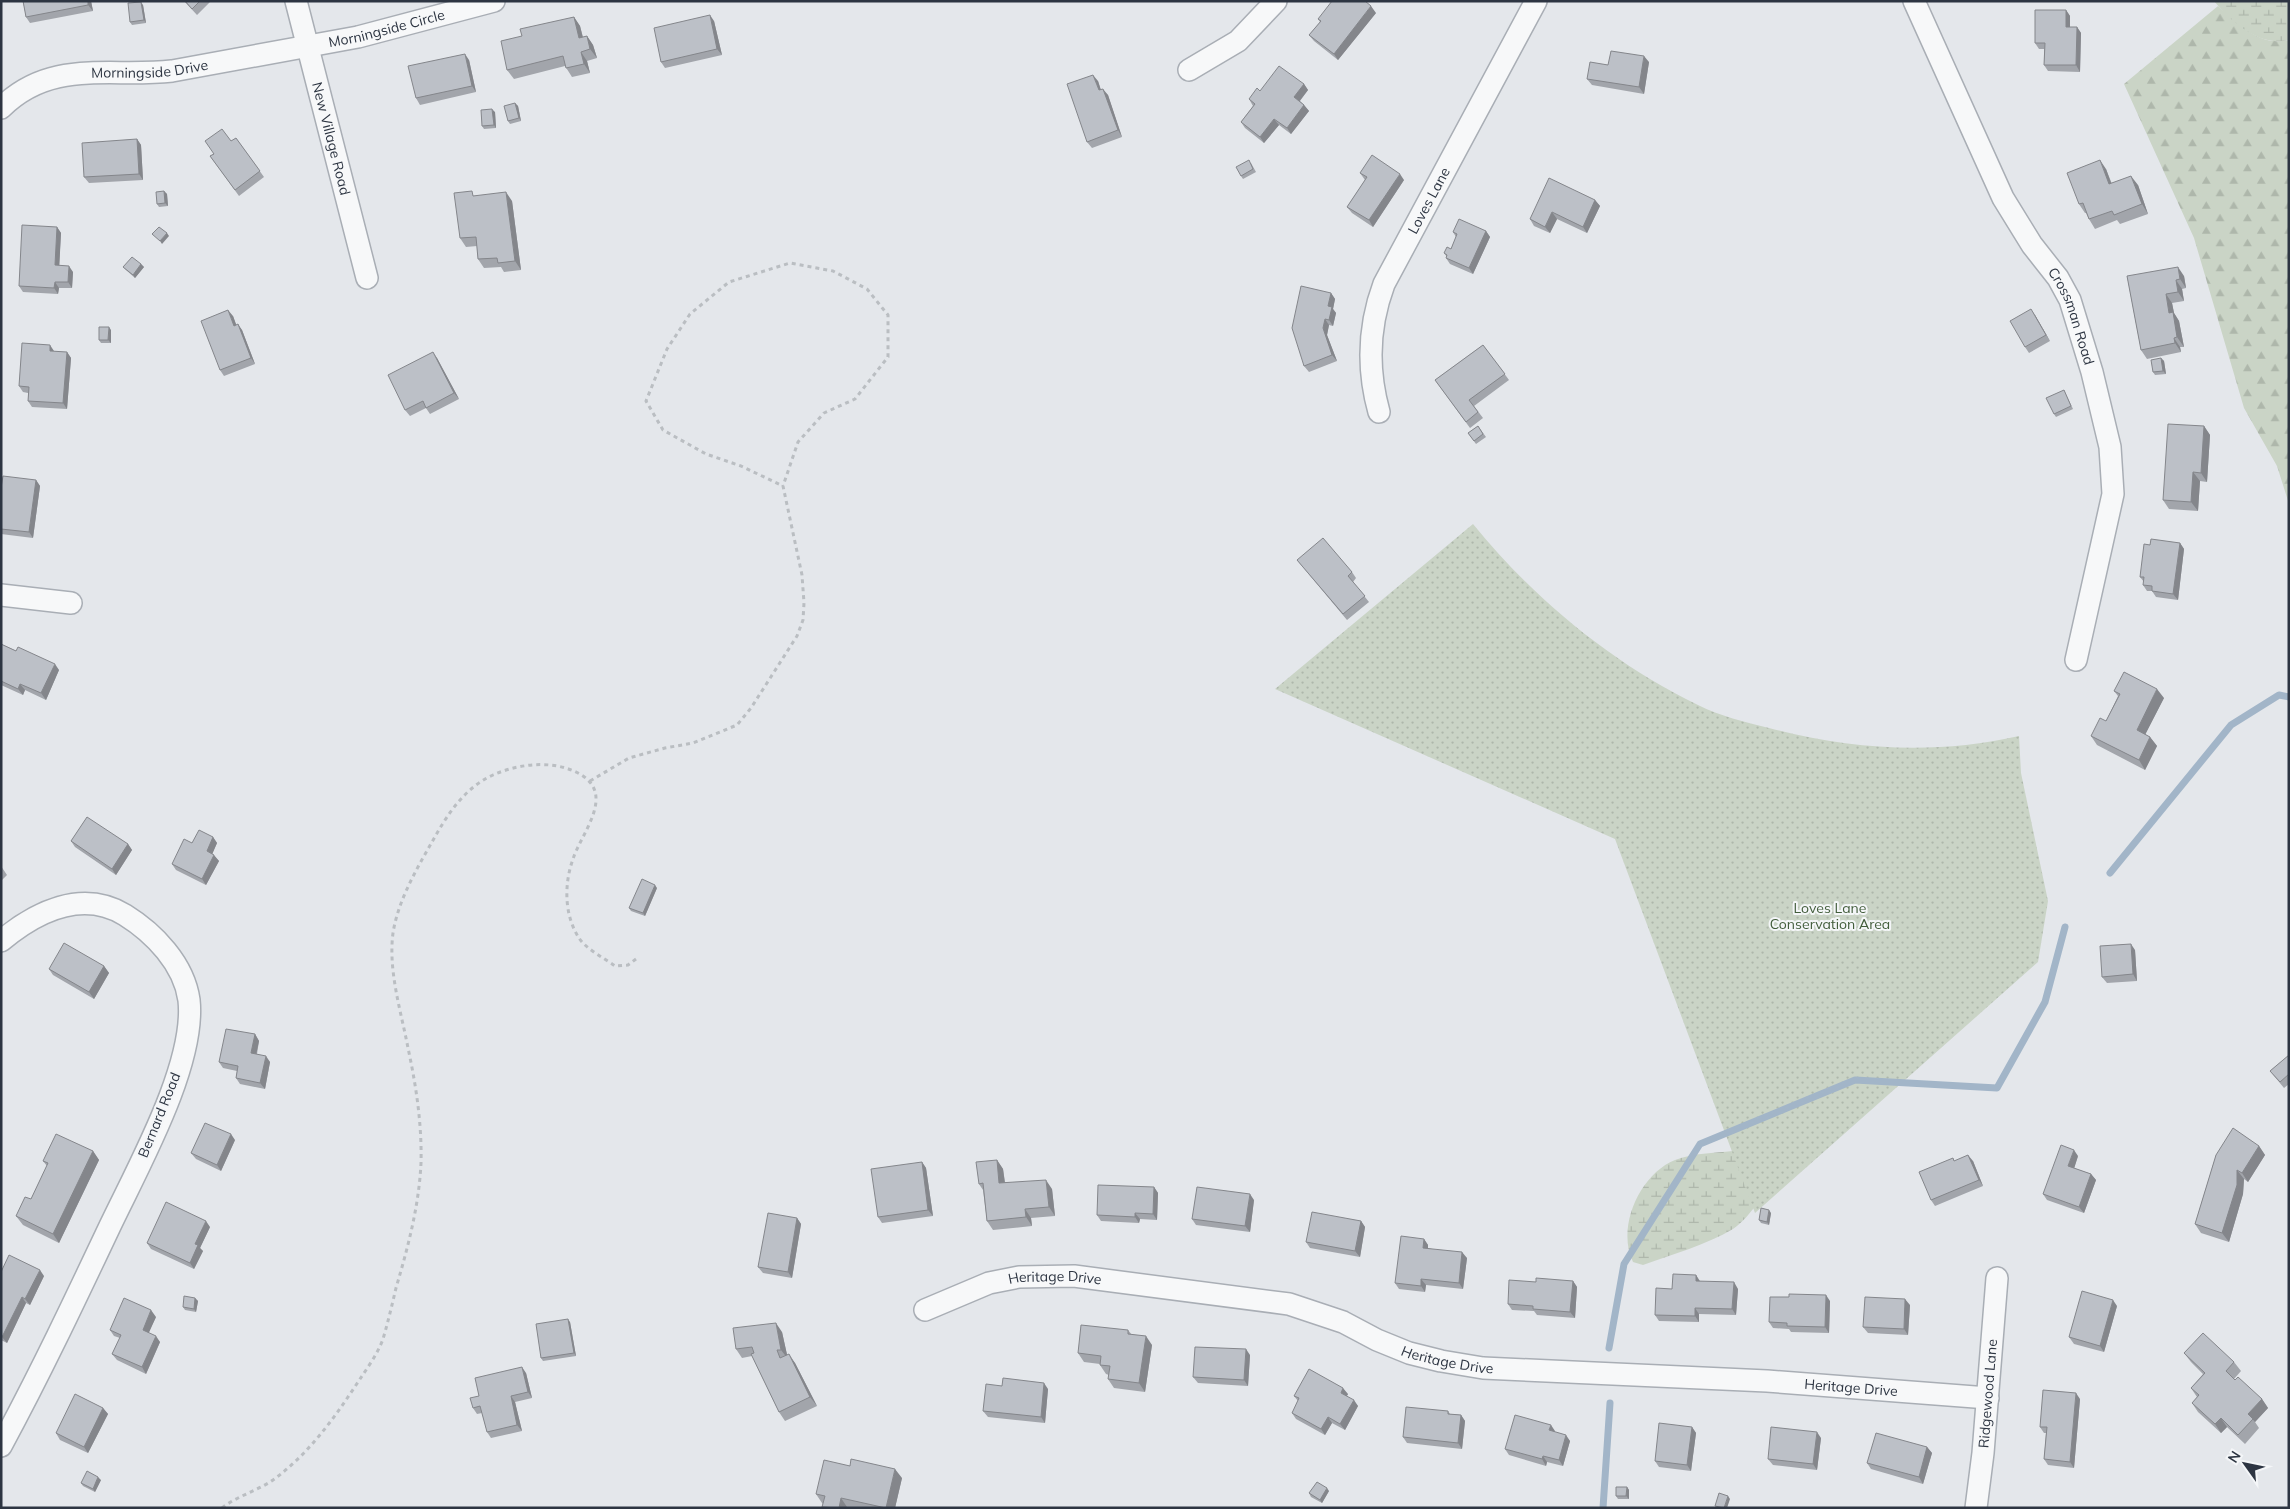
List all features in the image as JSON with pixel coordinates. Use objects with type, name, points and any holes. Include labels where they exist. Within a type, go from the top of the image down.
[{"type":"street","name":"New Village Road","points":[[296,1],[306,47],[367,278]]},
{"type":"street","name":"Morningside Circle","points":[[306,47],[358,37],[494,1]]},
{"type":"street","points":[[1189,70],[1238,41],[1276,1]]},
{"type":"street","name":"Loves Lane","points":[[1379,412],[1374,395],[1369,343],[1381,291],[1391,269],[1536,1]]},
{"type":"street","name":"Crossman Road","points":[[1914,1],[2003,198],[2032,245],[2058,278],[2070,300],[2092,372],[2110,447],[2113,494],[2076,660]]},
{"type":"street","name":"Morningside Drive","points":[[1,108],[32,85],[60,75],[78,72],[150,74],[306,47]]},
{"type":"street","points":[[1,595],[71,603]]},
{"type":"street","name":"Bernard Road","points":[[1,941],[29,921],[63,906],[86,903],[109,907],[139,924],[174,961],[186,987],[190,1010],[187,1041],[162,1116],[69,1312],[1,1446]]},
{"type":"street","name":"Heritage Drive","points":[[925,1310],[989,1283],[1028,1276],[1074,1276],[1288,1304],[1336,1320],[1409,1353],[1483,1368],[1768,1381],[1988,1398]]},
{"type":"street","name":"Ridgewood Lane","points":[[1976,1508],[1988,1398],[1997,1278]]},
{"type":"path","points":[[590,781],[629,758],[665,748],[693,743],[721,734],[737,726],[751,708],[797,636],[803,620],[802,575],[783,486],[798,442],[824,414],[855,399],[888,357],[888,315],[867,289],[833,271],[790,263],[729,282],[690,314],[667,349],[646,401],[663,430],[706,454],[741,466],[783,486]]},
{"type":"path","points":[[222,1508],[271,1481],[308,1450],[348,1396],[382,1342],[415,1218],[421,1166],[421,1130],[416,1094],[398,1005],[393,960],[393,933],[400,908],[415,873],[452,808],[484,779],[523,765],[545,765],[579,773],[590,781],[594,789],[596,807],[573,857],[568,878],[567,900],[571,920],[580,940],[615,966],[628,965],[636,959]]},
{"type":"green space","points":[[2214,1],[2289,1],[2289,40],[2267,40],[2257,37],[2238,25]]},
{"type":"green space","points":[[2218,6],[2242,27],[2259,37],[2278,41],[2289,40],[2289,504],[2277,466],[2244,408],[2194,238],[2124,84]]},
{"type":"green space","name":"Loves Lane Conservation Area","points":[[1473,524],[1521,578],[1604,649],[1666,688],[1715,712],[1742,721],[1800,735],[1862,745],[1925,748],[1988,742],[2019,736],[2021,773],[2048,901],[2038,962],[1755,1213],[1615,839],[1275,689]]},
{"type":"green space","points":[[1733,1151],[1757,1204],[1746,1218],[1723,1235],[1701,1245],[1643,1265],[1633,1262],[1628,1248],[1627,1233],[1630,1218],[1634,1203],[1651,1177],[1662,1167],[1675,1160],[1689,1156]]},
{"type":"building","points":[[23,1],[88,1],[88,5],[26,17]]},
{"type":"building","points":[[185,1],[200,1],[192,9]]},
{"type":"building","points":[[1332,1],[1365,1],[1371,6],[1334,54],[1309,35],[1321,21],[1318,19]]},
{"type":"building","points":[[141,2],[144,20],[130,22],[128,3]]},
{"type":"building","points":[[2035,10],[2066,10],[2066,27],[2077,27],[2076,65],[2044,65],[2045,43],[2035,43]]},
{"type":"building","points":[[710,15],[717,49],[661,62],[654,28]]},
{"type":"building","points":[[574,17],[579,38],[587,36],[590,49],[581,52],[584,64],[566,68],[563,56],[507,70],[501,41],[522,36],[520,29]]},
{"type":"building","points":[[1611,51],[1644,56],[1639,87],[1587,79],[1590,62],[1608,65]]},
{"type":"building","points":[[465,54],[472,86],[416,98],[408,66]]},
{"type":"building","points":[[1279,66],[1304,84],[1294,97],[1304,105],[1287,128],[1274,119],[1260,137],[1241,122],[1255,104],[1249,99],[1257,88],[1260,91]]},
{"type":"building","points":[[1093,75],[1099,90],[1103,89],[1118,130],[1087,142],[1067,84]]},
{"type":"building","points":[[515,103],[519,118],[508,121],[504,106]]},
{"type":"building","points":[[492,109],[494,125],[482,126],[481,110]]},
{"type":"building","points":[[222,129],[231,141],[236,138],[260,171],[235,190],[210,156],[214,154],[205,141]]},
{"type":"building","points":[[137,139],[139,174],[84,177],[82,143]]},
{"type":"building","points":[[1372,155],[1400,174],[1369,220],[1347,207],[1367,177],[1360,173]]},
{"type":"building","points":[[1249,160],[1253,169],[1241,176],[1236,167]]},
{"type":"building","points":[[2100,160],[2109,184],[2131,176],[2142,204],[2114,215],[2112,211],[2089,219],[2083,203],[2079,204],[2067,173]]},
{"type":"building","points":[[1549,178],[1595,200],[1583,227],[1552,212],[1545,227],[1530,219]]},
{"type":"building","points":[[164,191],[165,203],[157,204],[156,192]]},
{"type":"building","points":[[472,191],[473,196],[506,192],[515,261],[498,263],[497,258],[478,259],[476,237],[460,238],[454,193]]},
{"type":"building","points":[[1459,219],[1486,231],[1469,268],[1446,258],[1447,255],[1444,253],[1447,247],[1451,249],[1457,234],[1453,232]]},
{"type":"building","points":[[22,225],[57,227],[55,265],[69,266],[68,282],[55,282],[54,288],[19,286]]},
{"type":"building","points":[[159,227],[167,233],[160,241],[152,234]]},
{"type":"building","points":[[132,257],[141,264],[133,275],[123,267]]},
{"type":"building","points":[[2178,267],[2180,279],[2176,280],[2178,292],[2166,294],[2169,313],[2173,312],[2177,337],[2174,338],[2175,343],[2141,350],[2127,276]]},
{"type":"building","points":[[1301,286],[1331,293],[1328,306],[1332,307],[1329,320],[1325,319],[1323,328],[1332,355],[1304,366],[1292,328]]},
{"type":"building","points":[[2031,309],[2046,335],[2025,347],[2010,321]]},
{"type":"building","points":[[228,310],[234,326],[238,324],[251,358],[220,370],[201,321]]},
{"type":"building","points":[[99,327],[109,327],[108,340],[99,340]]},
{"type":"building","points":[[22,343],[50,345],[50,351],[67,352],[63,403],[28,401],[29,387],[19,386]]},
{"type":"building","points":[[1483,345],[1505,374],[1469,400],[1478,412],[1466,422],[1435,380]]},
{"type":"building","points":[[433,352],[454,393],[426,408],[423,401],[405,410],[388,375]]},
{"type":"building","points":[[2161,358],[2163,371],[2153,372],[2151,360]]},
{"type":"building","points":[[2064,390],[2071,406],[2054,414],[2046,398]]},
{"type":"building","points":[[2168,424],[2204,426],[2201,473],[2193,472],[2191,502],[2163,500]]},
{"type":"building","points":[[1478,426],[1483,434],[1474,441],[1468,433]]},
{"type":"building","points":[[3,476],[36,480],[29,532],[1,529],[1,488]]},
{"type":"building","points":[[1323,538],[1352,572],[1348,576],[1365,596],[1343,614],[1297,560]]},
{"type":"building","points":[[2151,539],[2180,543],[2173,594],[2152,591],[2152,586],[2143,585],[2144,577],[2140,577],[2144,544],[2150,545]]},
{"type":"building","points":[[1,644],[16,651],[18,647],[55,664],[41,693],[20,684],[18,689],[1,681]]},
{"type":"building","points":[[2124,672],[2157,689],[2137,730],[2150,737],[2139,760],[2091,736],[2100,718],[2106,721],[2120,694],[2114,691]]},
{"type":"building","points":[[87,817],[128,844],[112,869],[71,841]]},
{"type":"building","points":[[199,830],[213,837],[207,851],[214,855],[202,879],[172,864],[184,839],[192,843]]},
{"type":"building","points":[[642,879],[655,885],[643,913],[629,908]]},
{"type":"building","points":[[64,943],[104,966],[89,992],[49,969]]},
{"type":"building","points":[[2131,944],[2133,974],[2102,977],[2100,946]]},
{"type":"building","points":[[226,1029],[255,1034],[251,1053],[266,1056],[260,1083],[236,1078],[238,1066],[219,1062]]},
{"type":"building","points":[[2289,1055],[2289,1074],[2280,1082],[2270,1071]]},
{"type":"building","points":[[205,1123],[231,1134],[217,1165],[191,1153]]},
{"type":"building","points":[[2233,1128],[2259,1146],[2242,1173],[2237,1170],[2237,1185],[2222,1233],[2195,1224],[2216,1155]]},
{"type":"building","points":[[56,1134],[93,1151],[53,1234],[16,1216],[25,1197],[31,1199],[48,1163],[43,1161]]},
{"type":"building","points":[[2061,1145],[2074,1150],[2068,1166],[2091,1174],[2079,1207],[2043,1194]]},
{"type":"building","points":[[1968,1155],[1979,1180],[1931,1200],[1919,1172],[1953,1158],[1954,1161]]},
{"type":"building","points":[[997,1160],[999,1183],[1046,1180],[1049,1207],[1025,1209],[1026,1217],[987,1221],[983,1183],[979,1184],[976,1162]]},
{"type":"building","points":[[922,1162],[928,1210],[878,1217],[871,1169]]},
{"type":"building","points":[[1098,1185],[1154,1187],[1153,1214],[1135,1213],[1135,1217],[1097,1215]]},
{"type":"building","points":[[1197,1187],[1250,1194],[1245,1226],[1192,1219]]},
{"type":"building","points":[[166,1202],[206,1221],[195,1244],[198,1245],[190,1263],[147,1243]]},
{"type":"building","points":[[1761,1208],[1769,1210],[1767,1222],[1759,1220]]},
{"type":"building","points":[[1312,1212],[1361,1221],[1355,1251],[1306,1242]]},
{"type":"building","points":[[768,1213],[797,1218],[788,1272],[758,1267]]},
{"type":"building","points":[[1401,1236],[1424,1239],[1423,1248],[1462,1252],[1459,1283],[1421,1279],[1421,1286],[1395,1283]]},
{"type":"building","points":[[9,1255],[40,1270],[25,1299],[22,1297],[2,1337],[1,1272]]},
{"type":"building","points":[[1673,1274],[1696,1275],[1696,1281],[1734,1282],[1732,1309],[1695,1308],[1695,1316],[1655,1315],[1656,1288],[1672,1289]]},
{"type":"building","points":[[1536,1278],[1573,1281],[1570,1312],[1533,1309],[1533,1306],[1508,1304],[1509,1280],[1536,1282]]},
{"type":"building","points":[[2082,1291],[2113,1300],[2100,1346],[2069,1337]]},
{"type":"building","points":[[1789,1294],[1826,1295],[1825,1327],[1787,1326],[1787,1323],[1769,1322],[1770,1297],[1789,1297]]},
{"type":"building","points":[[184,1296],[195,1298],[194,1309],[183,1307]]},
{"type":"building","points":[[1865,1297],[1905,1299],[1904,1329],[1863,1327]]},
{"type":"building","points":[[124,1298],[151,1310],[143,1330],[156,1336],[142,1367],[112,1354],[121,1335],[110,1330]]},
{"type":"building","points":[[568,1319],[574,1353],[541,1358],[536,1324]]},
{"type":"building","points":[[776,1323],[781,1350],[777,1350],[780,1358],[789,1354],[810,1397],[779,1412],[751,1354],[754,1353],[752,1347],[736,1349],[733,1328]]},
{"type":"building","points":[[1081,1325],[1128,1330],[1128,1334],[1146,1336],[1139,1383],[1108,1379],[1110,1366],[1100,1365],[1101,1356],[1078,1353]]},
{"type":"building","points":[[2203,1333],[2234,1362],[2226,1371],[2235,1380],[2238,1377],[2262,1399],[2248,1414],[2253,1419],[2238,1435],[2221,1418],[2215,1424],[2192,1403],[2199,1395],[2191,1388],[2205,1373],[2184,1353]]},
{"type":"building","points":[[1195,1347],[1246,1349],[1244,1380],[1193,1377]]},
{"type":"building","points":[[522,1367],[528,1392],[511,1396],[517,1425],[487,1432],[480,1406],[473,1408],[470,1398],[479,1396],[475,1378]]},
{"type":"building","points":[[1309,1369],[1343,1388],[1341,1393],[1354,1400],[1340,1424],[1328,1417],[1321,1429],[1292,1413],[1299,1398],[1294,1396]]},
{"type":"building","points":[[1003,1378],[1044,1383],[1041,1417],[983,1411],[986,1384],[1002,1386]]},
{"type":"building","points":[[2043,1390],[2076,1393],[2070,1462],[2044,1459],[2047,1427],[2040,1427]]},
{"type":"building","points":[[75,1394],[103,1408],[84,1447],[56,1433]]},
{"type":"building","points":[[1406,1407],[1448,1411],[1448,1414],[1461,1415],[1458,1443],[1403,1437]]},
{"type":"building","points":[[1515,1415],[1551,1425],[1549,1430],[1566,1435],[1559,1460],[1543,1456],[1542,1459],[1505,1449]]},
{"type":"building","points":[[1659,1423],[1692,1427],[1687,1465],[1655,1461]]},
{"type":"building","points":[[1771,1427],[1817,1432],[1813,1464],[1768,1459]]},
{"type":"building","points":[[1876,1433],[1927,1447],[1919,1477],[1867,1463]]},
{"type":"building","points":[[851,1459],[895,1469],[886,1508],[841,1498],[839,1508],[822,1507],[825,1496],[816,1494],[824,1460],[850,1466]]},
{"type":"building","points":[[87,1471],[98,1477],[93,1489],[81,1483]]},
{"type":"building","points":[[1317,1482],[1327,1488],[1320,1500],[1309,1493]]},
{"type":"building","points":[[1616,1487],[1627,1487],[1626,1496],[1616,1496]]},
{"type":"building","points":[[1719,1493],[1728,1496],[1724,1508],[1715,1506]]},
{"type":"waterway","points":[[2110,873],[2231,725],[2279,695],[2289,697]]},
{"type":"waterway","points":[[1609,1348],[1624,1264],[1700,1144],[1855,1080],[1997,1088],[2045,1002],[2065,927]]},
{"type":"waterway","points":[[1603,1508],[1610,1403]]}]
